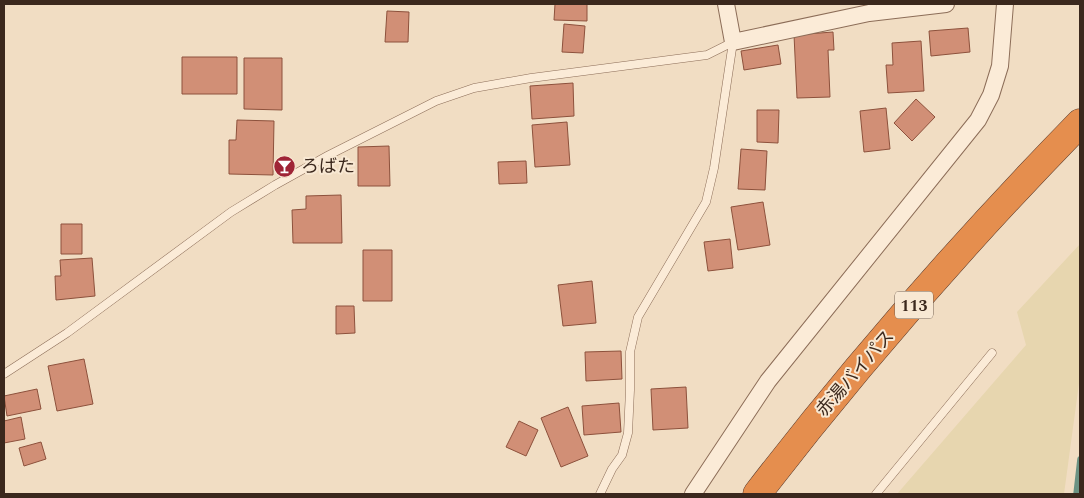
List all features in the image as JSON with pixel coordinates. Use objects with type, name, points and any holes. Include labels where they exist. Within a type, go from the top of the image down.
[{"type":"highway","name":"赤湯バイパス","points":[[757,494],[809,426],[929,287],[1080,123]]},
{"type":"street","points":[[726,4],[733,42],[869,13],[946,4]]},
{"type":"street","points":[[693,494],[768,381],[978,120],[991,95],[1000,66],[1005,4]]},
{"type":"lane","points":[[4,374],[67,333],[231,212],[330,154],[436,101],[474,88],[531,78],[707,55],[733,42]]},
{"type":"lane","points":[[600,494],[612,469],[622,455],[628,433],[630,352],[638,318],[706,202],[714,168],[733,42]]},
{"type":"lane","points":[[876,494],[992,353]]},
{"type":"shaded area","points":[[1080,244],[1080,376],[1064,494],[897,494],[1026,345],[1017,312]]},
{"type":"building","points":[[555,4],[587,4],[587,21],[554,20]]},
{"type":"building","points":[[387,11],[409,12],[408,42],[385,42]]},
{"type":"building","points":[[564,24],[585,26],[583,53],[562,52]]},
{"type":"building","points":[[968,28],[970,52],[931,56],[929,31]]},
{"type":"building","points":[[833,32],[834,50],[828,50],[830,97],[797,98],[794,35]]},
{"type":"building","points":[[921,41],[924,91],[888,93],[886,65],[893,65],[892,43]]},
{"type":"building","points":[[778,45],[781,64],[744,70],[741,51]]},
{"type":"building","points":[[182,57],[237,57],[237,94],[182,94]]},
{"type":"building","points":[[244,58],[282,58],[282,110],[244,109]]},
{"type":"building","points":[[573,83],[574,116],[532,119],[530,86]]},
{"type":"building","points":[[916,99],[935,117],[912,141],[894,123]]},
{"type":"building","points":[[886,108],[890,149],[864,152],[860,111]]},
{"type":"building","points":[[757,110],[779,110],[778,143],[757,142]]},
{"type":"building","points":[[237,120],[274,121],[273,175],[229,174],[229,140],[236,140]]},
{"type":"building","points":[[567,122],[570,165],[535,167],[532,125]]},
{"type":"building","points":[[389,146],[390,186],[358,186],[358,147]]},
{"type":"building","points":[[741,149],[767,151],[765,190],[738,189]]},
{"type":"building","points":[[526,161],[527,183],[499,184],[498,162]]},
{"type":"building","points":[[341,195],[342,243],[293,243],[292,210],[306,209],[306,196]]},
{"type":"building","points":[[763,202],[770,245],[738,250],[731,207]]},
{"type":"building","points":[[61,224],[82,224],[82,254],[61,254]]},
{"type":"building","points":[[730,239],[733,268],[708,271],[704,242]]},
{"type":"building","points":[[363,250],[392,250],[392,301],[363,301]]},
{"type":"building","points":[[92,258],[95,296],[56,300],[55,276],[61,276],[60,260]]},
{"type":"building","points":[[592,281],[596,323],[563,326],[558,285]]},
{"type":"building","points":[[336,306],[354,306],[355,333],[336,334]]},
{"type":"building","points":[[621,351],[622,379],[586,381],[585,352]]},
{"type":"building","points":[[84,359],[93,404],[57,411],[48,366]]},
{"type":"building","points":[[686,387],[688,428],[653,430],[651,389]]},
{"type":"building","points":[[37,389],[41,409],[7,416],[4,396]]},
{"type":"building","points":[[619,403],[621,432],[584,435],[582,406]]},
{"type":"building","points":[[568,407],[588,456],[561,467],[541,418]]},
{"type":"building","points":[[21,417],[25,439],[4,443],[4,421]]},
{"type":"building","points":[[519,421],[538,430],[526,456],[506,447]]},
{"type":"building","points":[[41,442],[46,459],[24,466],[19,448]]},
{"type":"waterway","points":[[1076,494],[1080,459]]},
{"type":"place","name":"ろばた","points":[[285,166]]}]
